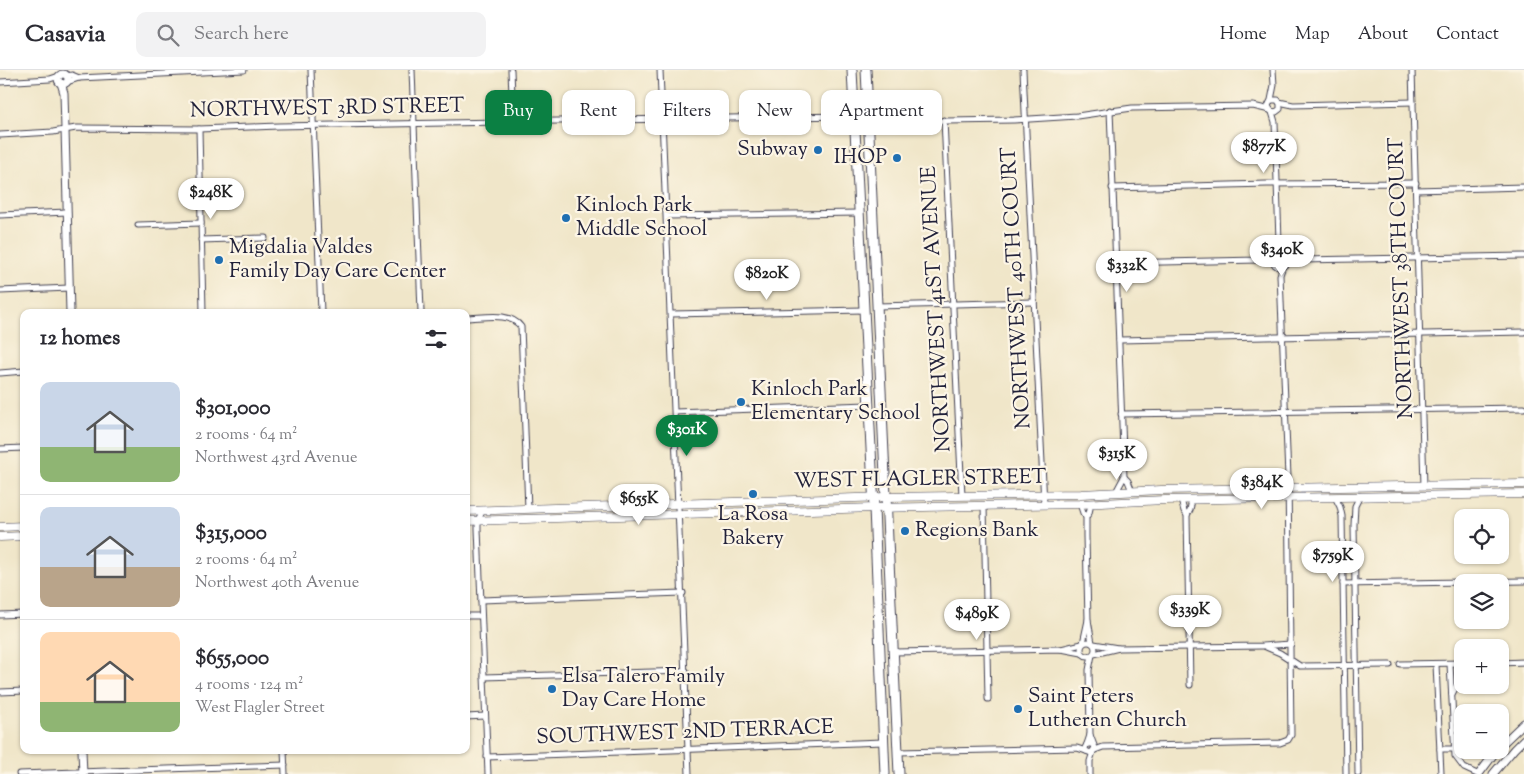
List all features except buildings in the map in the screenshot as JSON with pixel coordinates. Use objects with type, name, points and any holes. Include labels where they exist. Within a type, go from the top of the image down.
[{"type":"main road","points":[[852,70],[853,90]]},
{"type":"main road","points":[[866,70],[867,90]]},
{"type":"main road","points":[[855,135],[874,508],[885,774]]},
{"type":"main road","points":[[870,135],[899,774]]},
{"type":"main road","points":[[863,310],[872,316],[878,329]]},
{"type":"main road","points":[[1490,494],[1512,484]]},
{"type":"main road","name":"WEST FLAGLER STREET","points":[[470,511],[886,497],[1524,484]]},
{"type":"main road","points":[[1402,496],[1424,486]]},
{"type":"main road","name":"WEST FLAGLER STREET","points":[[470,521],[886,507],[1524,494]]},
{"type":"main road","points":[[0,527],[20,526]]},
{"type":"main road","points":[[0,537],[20,536]]},
{"type":"main road","points":[[878,629],[885,647],[893,652]]},
{"type":"main road","points":[[879,653],[887,660],[894,679]]},
{"type":"main road","points":[[884,742],[898,755]]},
{"type":"street","points":[[0,82],[50,79],[72,75],[79,78],[244,70]]},
{"type":"street","points":[[312,70],[320,309]]},
{"type":"street","points":[[412,70],[421,309]]},
{"type":"street","points":[[511,70],[512,90]]},
{"type":"street","points":[[660,70],[661,90]]},
{"type":"street","name":"NORTHWEST 40TH COURT","points":[[1023,70],[1044,504]]},
{"type":"street","points":[[1273,70],[1279,110],[1275,122]]},
{"type":"street","name":"NORTHWEST 38TH COURT","points":[[1412,70],[1424,486]]},
{"type":"street","points":[[63,77],[66,87],[64,93],[70,309]]},
{"type":"street","points":[[898,755],[1103,747],[1280,743],[1290,738],[1292,727],[1291,644],[1286,412],[1280,275],[1275,265],[1274,256],[1279,241],[1275,122],[1268,106],[1274,84]]},
{"type":"street","name":"NORTHWEST 3RD STREET","points":[[944,120],[1026,119],[1077,116],[1132,108],[1253,106],[1270,101],[1278,101]]},
{"type":"street","points":[[1278,101],[1293,105],[1413,102]]},
{"type":"street","points":[[1271,111],[1293,105]]},
{"type":"street","name":"NORTHWEST 3RD STREET","points":[[1253,106],[1271,111]]},
{"type":"street","points":[[1110,110],[1124,477],[1116,492]]},
{"type":"street","name":"NORTHWEST 3RD STREET","points":[[729,118],[821,116]]},
{"type":"street","name":"NORTHWEST 3RD STREET","points":[[552,121],[645,119]]},
{"type":"street","name":"NORTHWEST 41ST AVENUE","points":[[944,120],[962,496]]},
{"type":"street","name":"NORTHWEST 3RD STREET","points":[[0,135],[76,128],[200,129],[485,122]]},
{"type":"street","points":[[200,129],[204,309]]},
{"type":"street","points":[[663,135],[690,774]]},
{"type":"street","points":[[1112,188],[1416,183]]},
{"type":"street","points":[[1416,190],[1524,187]]},
{"type":"street","points":[[0,215],[67,212]]},
{"type":"street","points":[[666,216],[859,213]]},
{"type":"street","points":[[138,226],[201,223]]},
{"type":"street","points":[[201,240],[265,238]]},
{"type":"street","points":[[1279,241],[1287,261],[1280,275]]},
{"type":"street","points":[[1115,262],[1259,260],[1280,253],[1301,260],[1524,256]]},
{"type":"street","points":[[1259,260],[1284,266],[1301,260]]},
{"type":"street","points":[[0,291],[69,288]]},
{"type":"street","points":[[877,306],[1034,302]]},
{"type":"street","points":[[671,314],[863,310]]},
{"type":"street","points":[[470,318],[511,318],[522,330],[528,509]]},
{"type":"street","points":[[1119,340],[1524,332]]},
{"type":"street","points":[[0,372],[20,371]]},
{"type":"street","points":[[675,412],[868,405]]},
{"type":"street","points":[[1121,414],[1524,408]]},
{"type":"street","points":[[0,449],[20,448]]},
{"type":"street","points":[[1124,477],[1132,491]]},
{"type":"street","points":[[1358,774],[1354,515],[1355,506],[1360,496]]},
{"type":"street","points":[[1335,497],[1342,516],[1346,774]]},
{"type":"street","points":[[1181,500],[1187,515]]},
{"type":"street","points":[[1190,685],[1187,515],[1192,500]]},
{"type":"street","points":[[1080,504],[1086,517],[1088,620],[1096,649],[1089,670],[1090,736],[1094,748],[1090,760]]},
{"type":"street","points":[[1086,517],[1090,513],[1091,504]]},
{"type":"street","points":[[984,506],[988,699]]},
{"type":"street","points":[[483,510],[478,520],[488,774]]},
{"type":"street","points":[[1343,584],[1524,581]]},
{"type":"street","points":[[481,600],[683,594]]},
{"type":"street","points":[[0,615],[20,614]]},
{"type":"street","points":[[470,616],[481,616]]},
{"type":"street","points":[[1088,620],[1081,648],[1089,670]]},
{"type":"street","points":[[893,652],[1061,649],[1088,641],[1118,648],[1291,644]]},
{"type":"street","points":[[1262,646],[1272,648],[1300,666],[1390,665]]},
{"type":"street","points":[[1061,649],[1088,656],[1118,648]]},
{"type":"street","points":[[1509,663],[1524,662]]},
{"type":"street","points":[[1400,664],[1454,664]]},
{"type":"street","points":[[1436,664],[1441,774]]},
{"type":"street","points":[[1440,749],[1454,748],[1450,664]]},
{"type":"street","points":[[484,677],[686,671]]},
{"type":"street","points":[[0,692],[20,691]]},
{"type":"street","points":[[1452,695],[1454,691]]},
{"type":"street","points":[[470,717],[485,716]]},
{"type":"street","points":[[1509,737],[1524,723]]},
{"type":"street","points":[[1515,731],[1524,734]]},
{"type":"street","points":[[1090,736],[1086,748],[1090,760],[1090,774]]},
{"type":"street","points":[[1493,774],[1524,739]]},
{"type":"street","name":"SOUTHWEST 2ND TERRACE","points":[[487,757],[884,742]]},
{"type":"street","points":[[1086,748],[1089,753],[1094,748]]},
{"type":"street","points":[[82,754],[82,773]]},
{"type":"street","points":[[284,754],[285,774]]},
{"type":"street","points":[[1457,759],[1461,765],[1478,774],[1490,759]]},
{"type":"street","points":[[19,774],[285,764]]},
{"type":"place","name":"Subway","points":[[818,150]]},
{"type":"place","name":"IHOP","points":[[897,158]]},
{"type":"place","name":"Kinloch Park Middle School","points":[[566,218]]},
{"type":"place","name":"Migdalia Valdes Family Day Care Center","points":[[219,260]]},
{"type":"place","name":"Kinloch Park Elementary School","points":[[741,402]]},
{"type":"place","name":"La Rosa Bakery","points":[[753,494]]},
{"type":"place","name":"Regions Bank","points":[[905,531]]},
{"type":"place","name":"Elsa Talero Family Day Care Home","points":[[552,689]]},
{"type":"place","name":"Saint Peters Lutheran Church","points":[[1018,709]]}]
